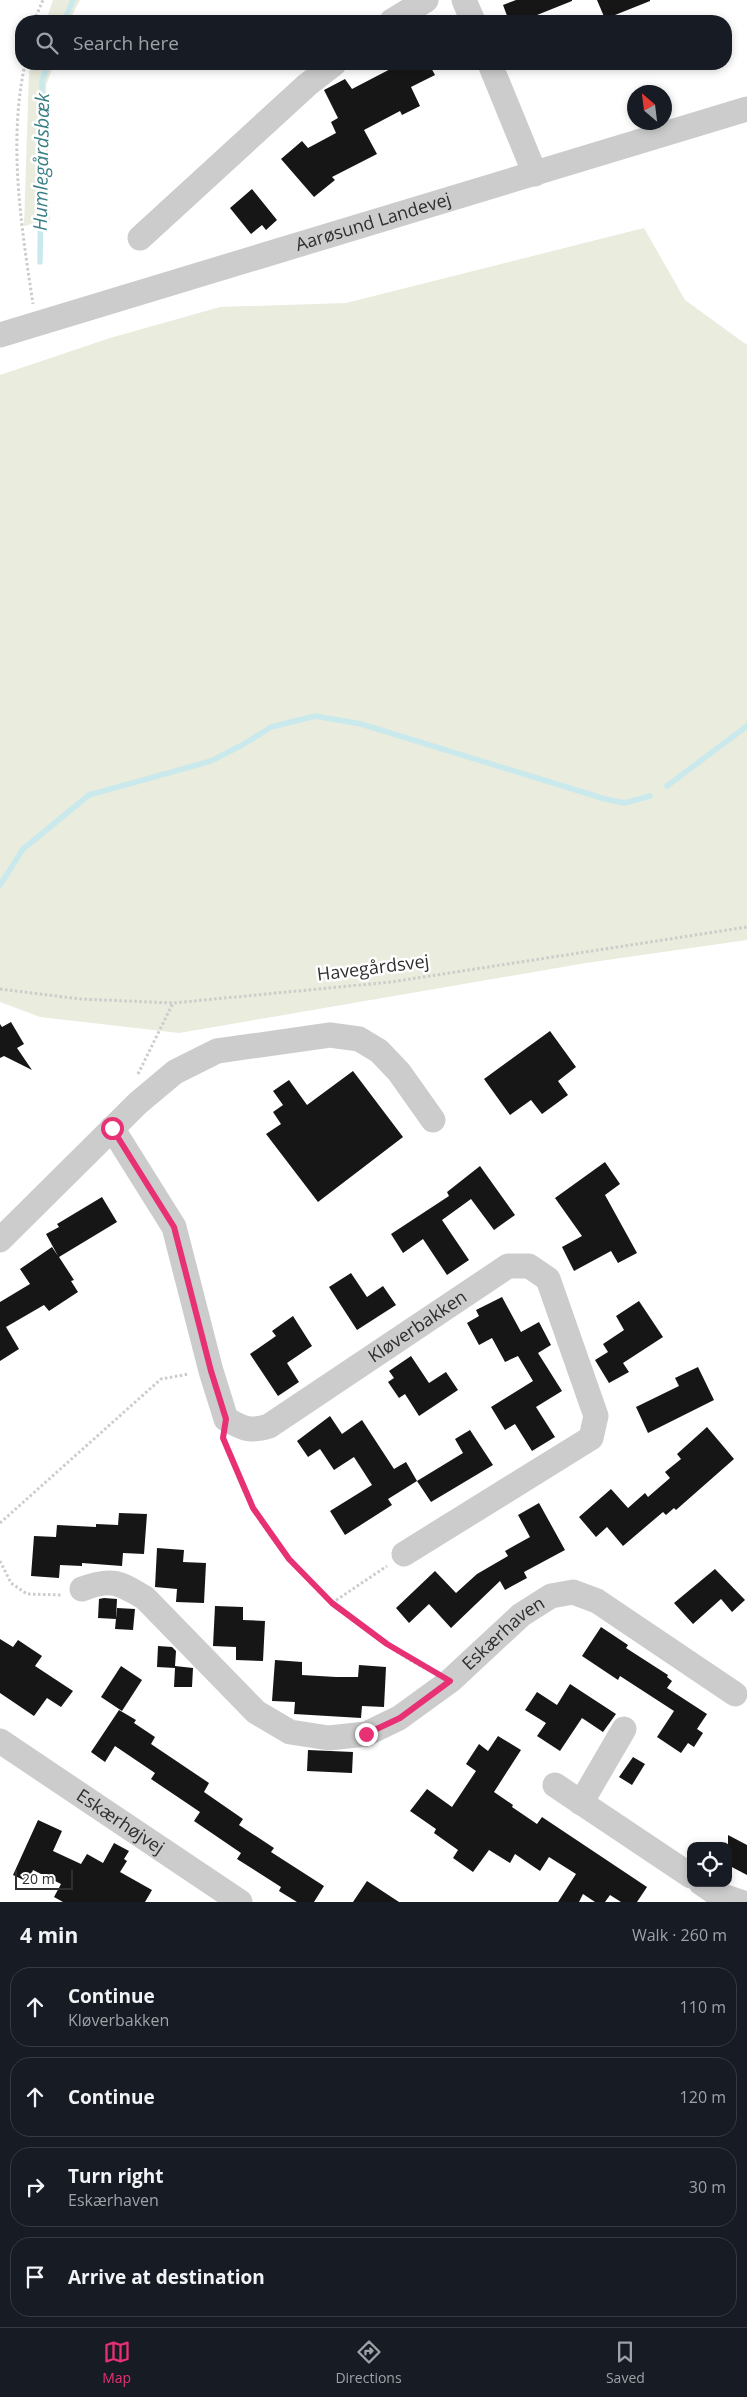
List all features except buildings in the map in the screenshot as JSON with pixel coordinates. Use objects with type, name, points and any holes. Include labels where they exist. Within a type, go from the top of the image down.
[{"type":"street","points":[[402,15],[426,0]]},
{"type":"street","points":[[464,0],[470,15]]},
{"type":"street","points":[[140,238],[327,70]]},
{"type":"street","points":[[492,70],[535,174]]},
{"type":"street","name":"Aarøsund Landevej","points":[[0,335],[747,109]]},
{"type":"street","points":[[0,1240],[138,1104],[175,1072],[217,1051],[330,1035],[359,1039],[379,1051],[399,1072],[433,1120]]},
{"type":"street","points":[[112,1128],[174,1227],[211,1371],[226,1419]]},
{"type":"street","name":"Kløverbakken","points":[[226,1419],[242,1428],[253,1430],[269,1426],[508,1266],[528,1266],[548,1279],[596,1416],[591,1438],[404,1554]]},
{"type":"street","name":"Eskærhaven","points":[[82,1589],[101,1582],[123,1584],[145,1598],[256,1712],[290,1732],[329,1738],[366,1734],[400,1718],[450,1681],[521,1615],[551,1596],[573,1592],[597,1601],[743,1695]]},
{"type":"street","points":[[581,1803],[624,1729]]},
{"type":"street","name":"Eskærhøjvej","points":[[0,1741],[240,1902]]},
{"type":"street","points":[[554,1785],[687,1873]]},
{"type":"street","points":[[707,1887],[717,1894],[741,1902]]},
{"type":"path","points":[[37,15],[43,0]]},
{"type":"path","points":[[24,70],[18,97],[19,216],[36,324]]},
{"type":"path","name":"Havegårdsvej","points":[[0,989],[80,999],[173,1003],[391,982],[747,927]]},
{"type":"path","points":[[138,1104],[138,1070],[173,1003]]},
{"type":"path","points":[[0,1523],[161,1379],[211,1371]]},
{"type":"path","points":[[226,1419],[223,1438],[253,1508],[289,1559],[332,1603],[387,1644],[450,1681]]},
{"type":"path","points":[[332,1603],[404,1554]]},
{"type":"path","points":[[0,1561],[11,1583],[27,1594],[58,1596],[82,1589]]},
{"type":"shaded area","points":[[53,0],[80,0],[72,15],[48,15]]},
{"type":"shaded area","points":[[30,70],[52,70],[46,85],[50,220],[24,226]]},
{"type":"shaded area","points":[[644,228],[685,300],[747,345],[747,940],[586,963],[179,1033],[40,1017],[0,1002],[0,375],[110,338],[220,307],[346,303]]},
{"type":"waterway","name":"Humlegårdsbæk","points":[[67,15],[73,0]]},
{"type":"waterway","name":"Humlegårdsbæk","points":[[40,262],[42,81],[46,70]]},
{"type":"waterway","points":[[0,885],[23,849],[89,795],[211,761],[271,727],[315,716],[361,724],[605,799],[624,803],[650,796]]},
{"type":"waterway","points":[[667,786],[747,726]]},
{"type":"route","points":[[112,1128],[174,1227],[211,1371],[226,1419],[223,1438],[253,1508],[289,1559],[332,1603],[387,1644],[421,1666],[450,1681],[400,1718],[366,1734]]}]
